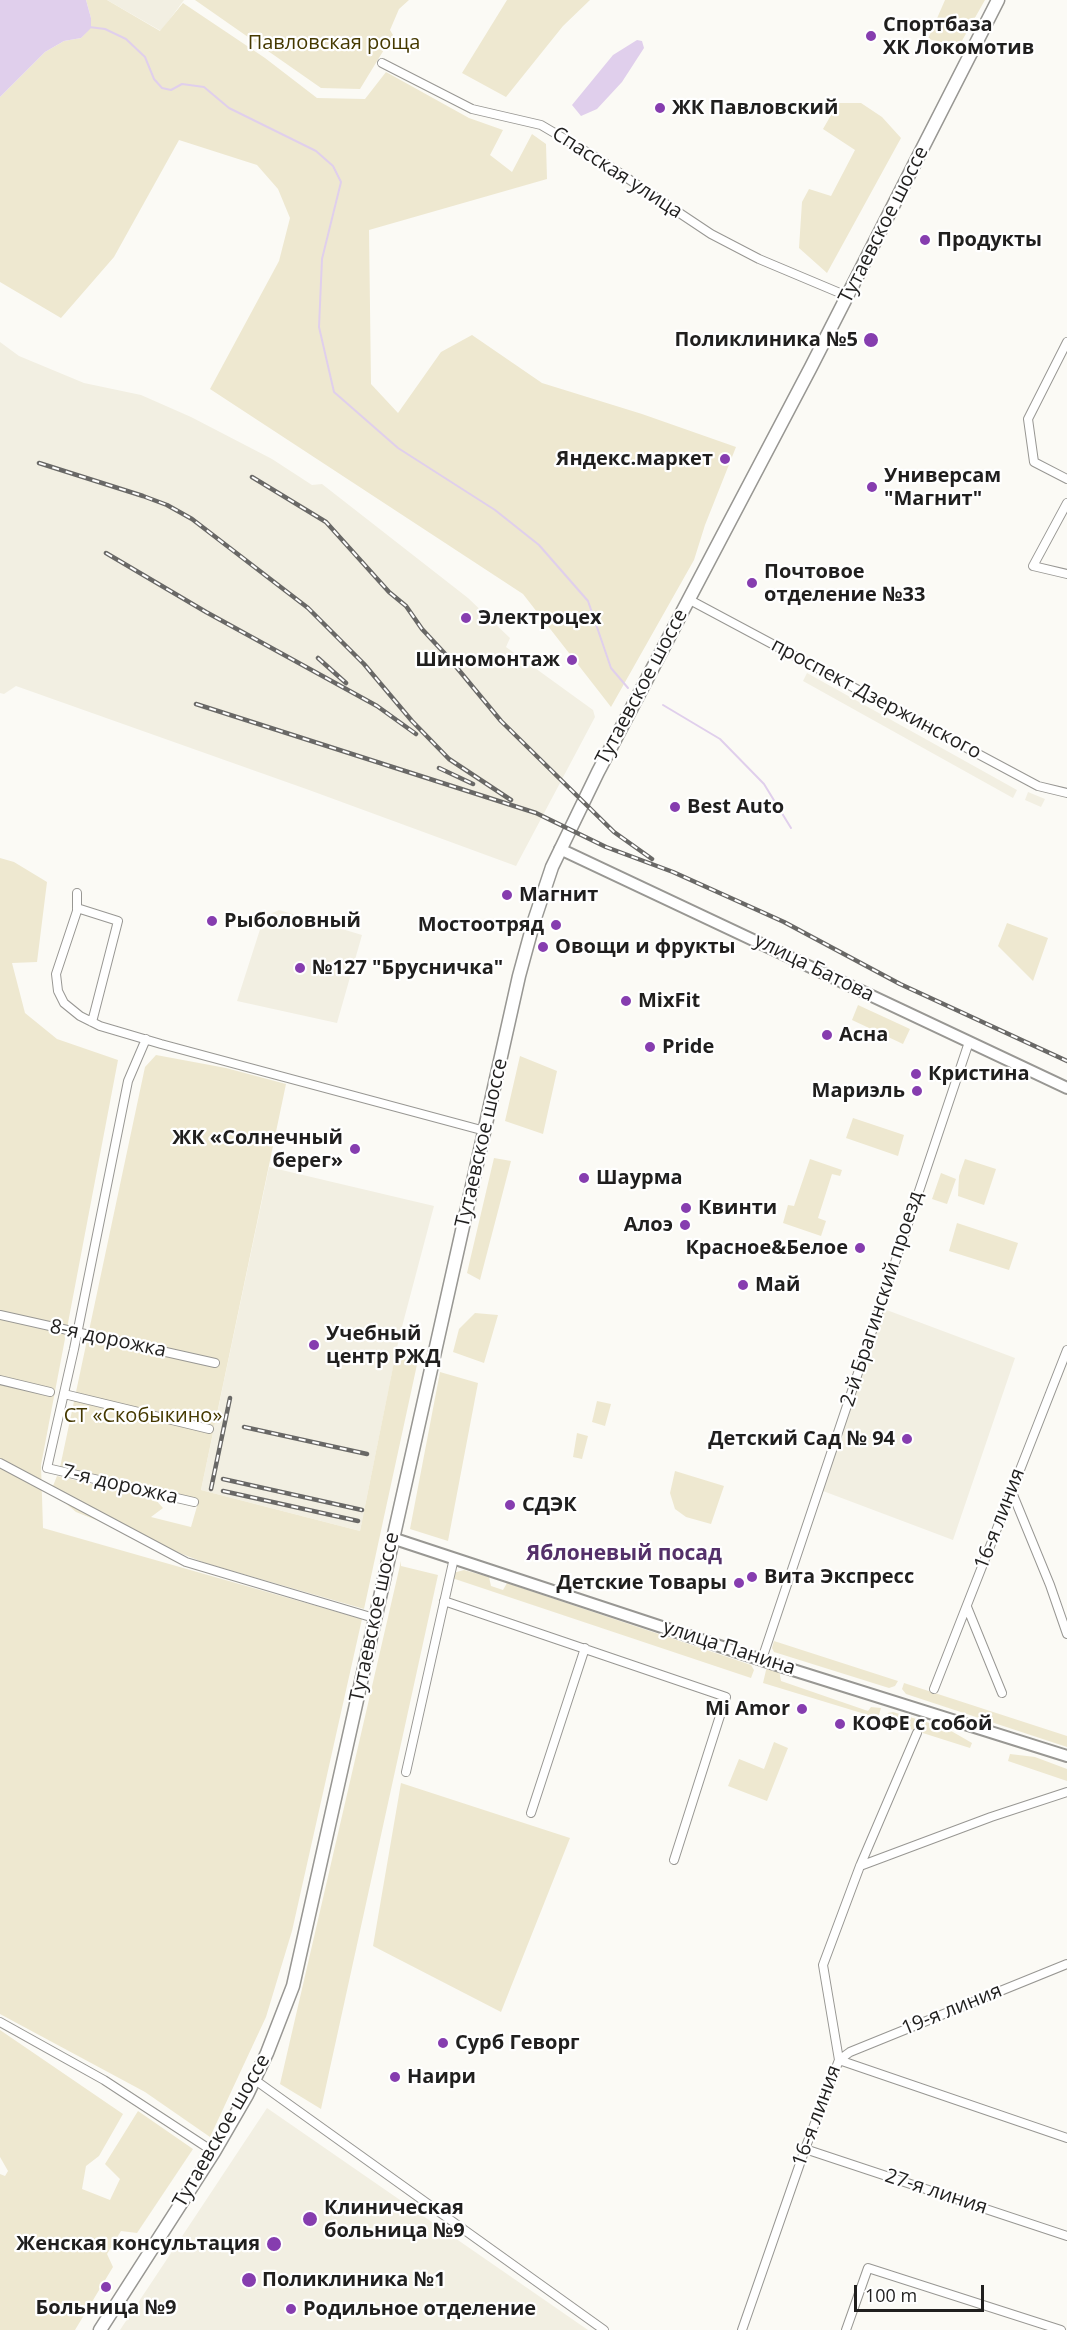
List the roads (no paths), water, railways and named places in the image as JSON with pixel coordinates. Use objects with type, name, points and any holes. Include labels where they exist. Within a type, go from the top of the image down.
[{"type":"main road","name":"Тутаевское шоссе","points":[[100,2330],[214,2152],[255,2080],[293,1986],[485,1131],[530,935],[544,888],[560,849],[688,599],[848,296],[998,0]]},
{"type":"street","name":"Спасская улица","points":[[382,63],[471,109],[541,125],[572,142],[711,234],[759,259],[848,296]]},
{"type":"street","points":[[1067,342],[1028,419],[1034,462],[1067,478]]},
{"type":"street","points":[[1067,503],[1033,566],[1067,574]]},
{"type":"street","name":"проспект Дзержинского","points":[[688,599],[1038,786],[1067,794]]},
{"type":"street","name":"улица Батова","points":[[560,849],[1067,1088]]},
{"type":"street","points":[[77,893],[77,908],[56,974],[58,991],[64,1003],[80,1016],[146,1040],[485,1131]]},
{"type":"street","points":[[77,908],[118,921],[92,1022]]},
{"type":"street","points":[[146,1040],[128,1081],[63,1394],[209,1429]]},
{"type":"street","name":"2-й Брагинский проезд","points":[[762,1659],[969,1042]]},
{"type":"street","name":"8-я дорожка","points":[[0,1315],[215,1363]]},
{"type":"street","name":"16-я линия","points":[[933,1689],[1067,1350]]},
{"type":"street","points":[[0,1380],[50,1392]]},
{"type":"street","name":"7-я дорожка","points":[[63,1394],[47,1468],[194,1502]]},
{"type":"street","points":[[0,1463],[186,1562],[374,1618]]},
{"type":"street","points":[[1011,1490],[1050,1585],[1067,1634]]},
{"type":"street","name":"улица Панина","points":[[392,1538],[1067,1756]]},
{"type":"street","points":[[406,1772],[454,1558]]},
{"type":"street","points":[[444,1601],[726,1697],[674,1860]]},
{"type":"street","points":[[967,1607],[1002,1693]]},
{"type":"street","points":[[531,1813],[585,1648]]},
{"type":"street","name":"16-я линия","points":[[742,2330],[805,2149],[839,2060],[823,1965],[860,1866],[917,1733]]},
{"type":"street","points":[[860,1866],[991,1817],[1067,1792]]},
{"type":"street","name":"19-я линия","points":[[839,2060],[850,2052],[1067,1964]]},
{"type":"street","points":[[0,2022],[104,2080],[214,2152]]},
{"type":"street","points":[[839,2060],[1067,2138]]},
{"type":"street","points":[[255,2080],[604,2330]]},
{"type":"street","name":"27-я линия","points":[[805,2149],[1067,2236]]},
{"type":"street","points":[[846,2330],[868,2268],[1061,2330]]},
{"type":"waterway","points":[[89,27],[105,29],[126,39],[145,57],[154,79],[162,88],[171,90],[182,84],[204,87],[229,108],[316,151],[333,166],[341,182],[322,259],[319,327],[334,392],[398,448],[495,510],[539,545],[588,601],[611,668],[628,688]]},
{"type":"waterway","points":[[663,705],[720,739],[764,784],[791,828]]},
{"type":"railway","points":[[39,463],[143,496],[167,505],[192,519],[308,608],[364,664],[412,721],[449,759],[511,800]]},
{"type":"railway","points":[[252,477],[326,522],[389,592],[406,606],[422,629],[501,721],[614,832],[652,859]]},
{"type":"railway","points":[[106,553],[206,612],[377,706],[416,734]]},
{"type":"railway","points":[[318,658],[346,683]]},
{"type":"railway","points":[[196,704],[536,813],[606,847],[673,872],[784,922],[900,984],[1067,1061]]},
{"type":"railway","points":[[439,768],[473,784]]},
{"type":"railway","points":[[211,1489],[230,1398]]},
{"type":"railway","points":[[244,1427],[367,1454]]},
{"type":"railway","points":[[223,1479],[362,1510]]},
{"type":"railway","points":[[223,1491],[358,1521]]},
{"type":"place","name":"Спортбаза ХК Локомотив","points":[[871,36]]},
{"type":"place","name":"ЖК Павловский","points":[[660,108]]},
{"type":"place","name":"Продукты","points":[[925,240]]},
{"type":"place","name":"Поликлиника №5","points":[[871,340]]},
{"type":"place","name":"Яндекс.маркет","points":[[725,459]]},
{"type":"place","name":"Универсам \"Магнит\"","points":[[872,487]]},
{"type":"place","name":"Почтовое отделение №33","points":[[752,583]]},
{"type":"place","name":"Электроцех","points":[[466,618]]},
{"type":"place","name":"Шиномонтаж","points":[[572,660]]},
{"type":"place","name":"Best Auto","points":[[675,807]]},
{"type":"place","name":"Магнит","points":[[507,895]]},
{"type":"place","name":"Рыболовный","points":[[212,921]]},
{"type":"place","name":"Мостоотряд","points":[[556,925]]},
{"type":"place","name":"Овощи и фрукты","points":[[543,947]]},
{"type":"place","name":"№127 \"Брусничка\"","points":[[300,968]]},
{"type":"place","name":"MixFit","points":[[626,1001]]},
{"type":"place","name":"Асна","points":[[827,1035]]},
{"type":"place","name":"Pride","points":[[650,1047]]},
{"type":"place","name":"Кристина","points":[[916,1074]]},
{"type":"place","name":"Мариэль","points":[[917,1091]]},
{"type":"place","name":"ЖК «Солнечный берег»","points":[[355,1149]]},
{"type":"place","name":"Шаурма","points":[[584,1178]]},
{"type":"place","name":"Квинти","points":[[686,1208]]},
{"type":"place","name":"Алоэ","points":[[685,1225]]},
{"type":"place","name":"Красное&Белое","points":[[860,1248]]},
{"type":"place","name":"Май","points":[[743,1285]]},
{"type":"place","name":"Учебный центр РЖД","points":[[314,1345]]},
{"type":"place","name":"Детский Сад № 94","points":[[907,1439]]},
{"type":"place","name":"СДЭК","points":[[510,1505]]},
{"type":"place","name":"Вита Экспресс","points":[[752,1577]]},
{"type":"place","name":"Детские Товары","points":[[739,1583]]},
{"type":"place","name":"Mi Amor","points":[[802,1709]]},
{"type":"place","name":"КОФЕ с собой","points":[[840,1724]]},
{"type":"place","name":"Сурб Геворг","points":[[443,2043]]},
{"type":"place","name":"Наири","points":[[395,2077]]},
{"type":"place","name":"Клиническая больница №9","points":[[310,2219]]},
{"type":"place","name":"Женская консультация","points":[[274,2244]]},
{"type":"place","name":"Поликлиника №1","points":[[249,2280]]},
{"type":"place","name":"Больница №9","points":[[106,2287]]},
{"type":"place","name":"Родильное отделение","points":[[291,2309]]},
{"type":"district","name":"Яблоневый посад","points":[[624,1554]]},
{"type":"park label","name":"Павловская роща","points":[[334,43]]},
{"type":"park label","name":"СТ «Скобыкино»","points":[[143,1416]]}]
